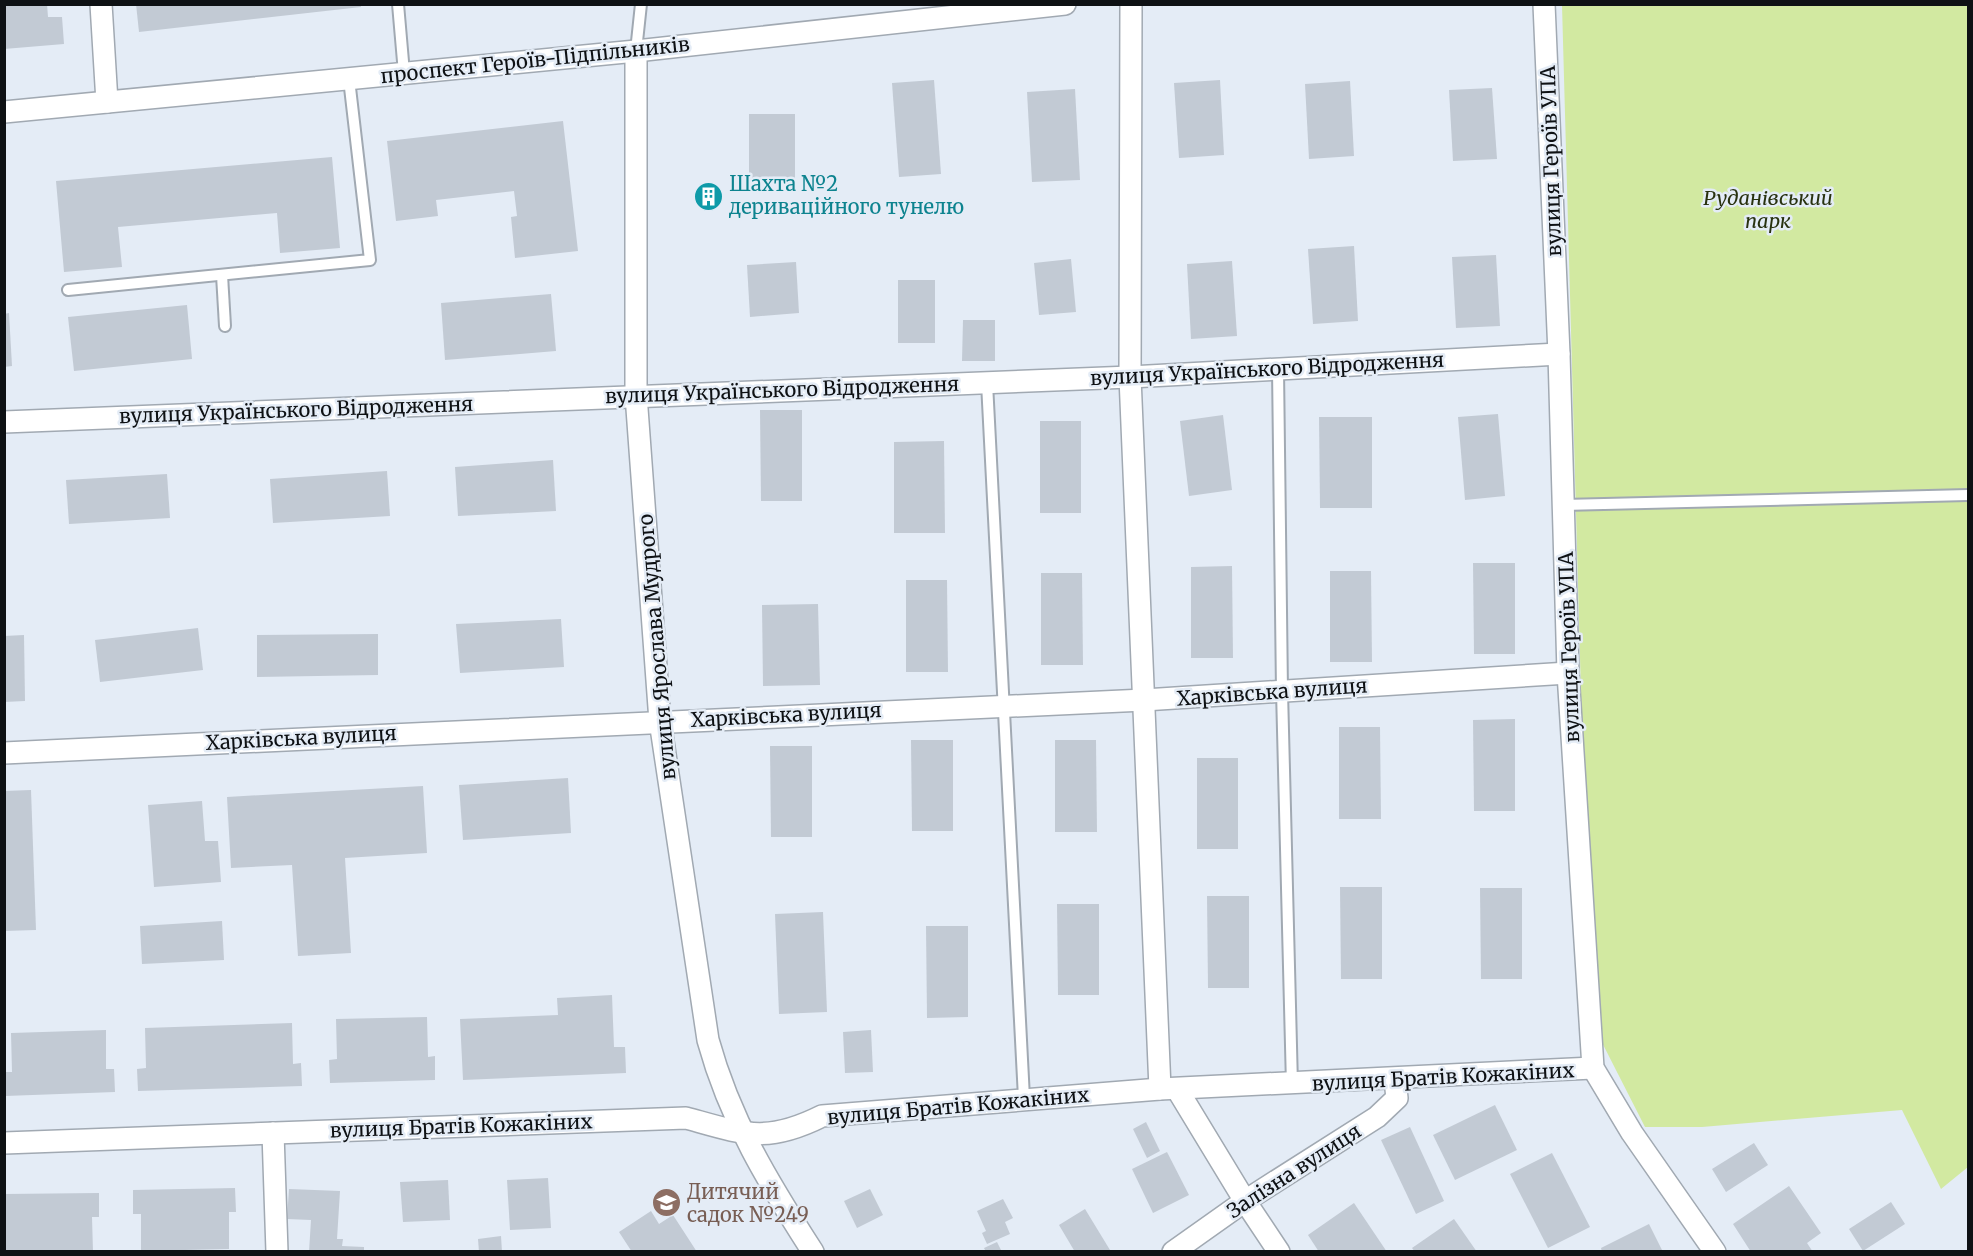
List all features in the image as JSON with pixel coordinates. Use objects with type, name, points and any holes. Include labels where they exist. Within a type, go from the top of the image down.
[{"type":"street","points":[[101,4],[107,102]]},
{"type":"street","name":"проспект Героїв-Підпільників","points":[[4,112],[636,51],[1065,4]]},
{"type":"street","points":[[1131,4],[1130,377],[1144,700],[1168,1089],[1279,1251]]},
{"type":"street","name":"вулиця Героїв УПА","points":[[1544,4],[1559,354],[1568,673],[1593,1068],[1632,1132],[1715,1251]]},
{"type":"street","name":"вулиця Ярослава Мудрого","points":[[636,51],[636,395],[660,721],[708,1040],[721,1085],[743,1134],[768,1182],[813,1251]]},
{"type":"street","name":"вулиця Українського Відродження","points":[[4,422],[1130,377],[1559,354]]},
{"type":"street","name":"Харківська вулиця","points":[[4,753],[1144,700],[1568,673]]},
{"type":"street","name":"вулиця Братів Кожакіних","points":[[4,1143],[686,1118],[743,1134],[776,1134],[799,1128],[822,1116],[1024,1098],[1593,1068]]},
{"type":"street","name":"Залізна вулиця","points":[[1173,1251],[1245,1201],[1377,1117],[1396,1098],[1395,1080]]},
{"type":"street","points":[[273,1133],[277,1251]]},
{"type":"lane","points":[[398,4],[404,73]]},
{"type":"lane","points":[[636,51],[641,4]]},
{"type":"lane","points":[[68,290],[370,260],[349,79]]},
{"type":"lane","points":[[222,275],[225,326]]},
{"type":"lane","points":[[1278,369],[1282,691],[1292,1085]]},
{"type":"lane","points":[[987,383],[1024,1098]]},
{"type":"lane","points":[[1563,505],[1968,495]]},
{"type":"green space","name":"Руданівський парк","points":[[1562,5],[1968,5],[1968,1167],[1941,1189],[1902,1110],[1702,1127],[1645,1127],[1590,1019]]},
{"type":"building","points":[[4,4],[47,4],[48,17],[62,17],[64,44],[4,49]]},
{"type":"building","points":[[136,4],[360,4],[361,7],[139,32]]},
{"type":"building","points":[[934,80],[941,174],[899,177],[892,83]]},
{"type":"building","points":[[1220,80],[1224,155],[1179,158],[1174,83]]},
{"type":"building","points":[[1350,81],[1354,156],[1309,159],[1305,84]]},
{"type":"building","points":[[1492,88],[1497,159],[1453,161],[1449,90]]},
{"type":"building","points":[[1075,89],[1080,180],[1032,182],[1027,92]]},
{"type":"building","points":[[749,114],[795,114],[795,182],[749,183]]},
{"type":"building","points":[[563,121],[578,251],[515,258],[511,217],[517,216],[514,191],[436,200],[438,216],[396,221],[387,141]]},
{"type":"building","points":[[332,157],[340,248],[280,253],[277,213],[118,227],[122,267],[64,272],[56,181]]},
{"type":"building","name":"Шахта №2 дериваційного тунелю","points":[[706,187],[714,190],[716,199],[710,206],[701,203],[699,194]]},
{"type":"building","points":[[1354,246],[1358,321],[1313,324],[1308,249]]},
{"type":"building","points":[[1496,255],[1500,326],[1456,328],[1452,257]]},
{"type":"building","points":[[1071,259],[1076,312],[1039,315],[1034,263]]},
{"type":"building","points":[[1232,261],[1237,336],[1191,339],[1187,264]]},
{"type":"building","points":[[796,262],[799,313],[750,317],[747,265]]},
{"type":"building","points":[[898,280],[935,280],[935,343],[898,343]]},
{"type":"building","points":[[551,294],[556,351],[445,360],[441,303]]},
{"type":"building","points":[[187,305],[192,359],[74,371],[68,317]]},
{"type":"building","points":[[9,313],[12,366],[4,367],[4,314]]},
{"type":"building","points":[[963,320],[995,320],[995,361],[962,361]]},
{"type":"building","points":[[760,410],[802,410],[802,501],[761,501]]},
{"type":"building","points":[[1498,414],[1505,496],[1465,500],[1458,417]]},
{"type":"building","points":[[1223,415],[1232,490],[1189,496],[1180,421]]},
{"type":"building","points":[[1319,417],[1372,417],[1372,508],[1320,508]]},
{"type":"building","points":[[1040,421],[1081,421],[1081,513],[1040,513]]},
{"type":"building","points":[[944,441],[945,533],[894,533],[894,442]]},
{"type":"building","points":[[553,460],[556,511],[458,516],[455,467]]},
{"type":"building","points":[[387,471],[390,516],[273,523],[270,479]]},
{"type":"building","points":[[167,474],[170,518],[69,524],[66,480]]},
{"type":"building","points":[[1473,563],[1515,563],[1515,654],[1474,654]]},
{"type":"building","points":[[1232,566],[1233,658],[1191,658],[1191,567]]},
{"type":"building","points":[[1330,571],[1371,571],[1372,662],[1330,662]]},
{"type":"building","points":[[1041,573],[1082,573],[1083,665],[1041,665]]},
{"type":"building","points":[[906,580],[947,580],[948,672],[906,672]]},
{"type":"building","points":[[818,604],[820,685],[763,686],[762,605]]},
{"type":"building","points":[[561,619],[564,667],[460,673],[456,624]]},
{"type":"building","points":[[198,628],[203,670],[100,682],[95,640]]},
{"type":"building","points":[[378,634],[378,675],[257,677],[257,635]]},
{"type":"building","points":[[24,635],[25,701],[4,702],[4,636]]},
{"type":"building","points":[[1515,719],[1515,811],[1474,811],[1473,720]]},
{"type":"building","points":[[1339,727],[1380,727],[1381,819],[1339,819]]},
{"type":"building","points":[[911,740],[953,740],[953,831],[912,831]]},
{"type":"building","points":[[1055,740],[1096,740],[1097,832],[1055,832]]},
{"type":"building","points":[[770,746],[812,746],[812,837],[771,837]]},
{"type":"building","points":[[1197,758],[1238,758],[1238,849],[1197,849]]},
{"type":"building","points":[[568,778],[571,833],[463,840],[459,785]]},
{"type":"building","points":[[423,786],[427,853],[345,858],[351,953],[298,956],[292,865],[231,868],[227,797]]},
{"type":"building","points":[[31,790],[36,930],[4,931],[4,791]]},
{"type":"building","points":[[202,801],[205,841],[218,841],[221,882],[154,887],[148,805]]},
{"type":"building","points":[[1340,887],[1382,887],[1382,979],[1341,979]]},
{"type":"building","points":[[1480,888],[1522,888],[1522,979],[1481,979]]},
{"type":"building","points":[[1207,896],[1249,896],[1249,988],[1208,988]]},
{"type":"building","points":[[1057,904],[1099,904],[1099,995],[1058,995]]},
{"type":"building","points":[[823,912],[827,1012],[779,1014],[775,914]]},
{"type":"building","points":[[222,921],[224,960],[142,964],[140,926]]},
{"type":"building","points":[[926,926],[968,926],[968,1017],[927,1018]]},
{"type":"building","points":[[612,995],[614,1047],[625,1047],[626,1073],[463,1080],[460,1019],[558,1015],[557,998]]},
{"type":"building","points":[[427,1017],[428,1057],[435,1056],[435,1080],[330,1083],[329,1060],[337,1059],[336,1019]]},
{"type":"building","points":[[292,1023],[293,1064],[301,1063],[302,1086],[138,1091],[137,1069],[146,1068],[145,1028]]},
{"type":"building","points":[[106,1030],[106,1069],[114,1069],[115,1092],[5,1096],[4,1072],[12,1072],[11,1033]]},
{"type":"building","points":[[871,1030],[873,1072],[845,1073],[843,1032]]},
{"type":"building","points":[[1495,1105],[1517,1150],[1455,1180],[1433,1135]]},
{"type":"building","points":[[1146,1122],[1160,1151],[1147,1158],[1133,1129]]},
{"type":"building","points":[[1410,1127],[1444,1201],[1416,1214],[1381,1140]]},
{"type":"building","points":[[1754,1143],[1768,1165],[1726,1192],[1712,1169]]},
{"type":"building","points":[[1167,1152],[1189,1195],[1153,1213],[1132,1169]]},
{"type":"building","points":[[1552,1153],[1590,1227],[1548,1248],[1510,1174]]},
{"type":"building","points":[[548,1178],[551,1228],[510,1230],[507,1180]]},
{"type":"building","points":[[448,1180],[450,1220],[403,1222],[400,1182]]},
{"type":"building","points":[[1789,1186],[1821,1233],[1807,1243],[1813,1252],[1751,1252],[1733,1224]]},
{"type":"building","points":[[235,1188],[236,1212],[229,1212],[229,1249],[141,1251],[141,1214],[133,1214],[133,1190]]},
{"type":"building","points":[[289,1189],[340,1191],[337,1239],[343,1239],[342,1246],[364,1247],[364,1252],[309,1252],[311,1220],[287,1219]]},
{"type":"building","points":[[870,1189],[883,1215],[857,1228],[844,1201]]},
{"type":"building","points":[[99,1193],[99,1217],[92,1217],[93,1252],[5,1252],[4,1194]]},
{"type":"building","points":[[1003,1199],[1013,1218],[1005,1222],[1010,1234],[987,1244],[982,1233],[986,1231],[977,1211]]},
{"type":"building","points":[[1891,1202],[1905,1224],[1863,1251],[1849,1229]]},
{"type":"building","points":[[1354,1203],[1387,1252],[1319,1252],[1308,1235]]},
{"type":"building","points":[[1085,1209],[1110,1250],[1108,1252],[1075,1252],[1059,1225]]},
{"type":"building","points":[[651,1211],[659,1224],[673,1215],[697,1252],[632,1252],[619,1232]]},
{"type":"building","points":[[1454,1219],[1477,1252],[1415,1252],[1412,1248]]},
{"type":"building","points":[[1649,1224],[1663,1252],[1602,1252],[1601,1248]]},
{"type":"building","points":[[501,1236],[502,1252],[479,1252],[478,1239]]},
{"type":"building","points":[[997,1242],[1002,1252],[986,1252],[984,1248]]},
{"type":"place","name":"Шахта №2 дериваційного тунелю","points":[[708,196]]},
{"type":"place","name":"Дитячий садок №249","points":[[666,1203]]}]
